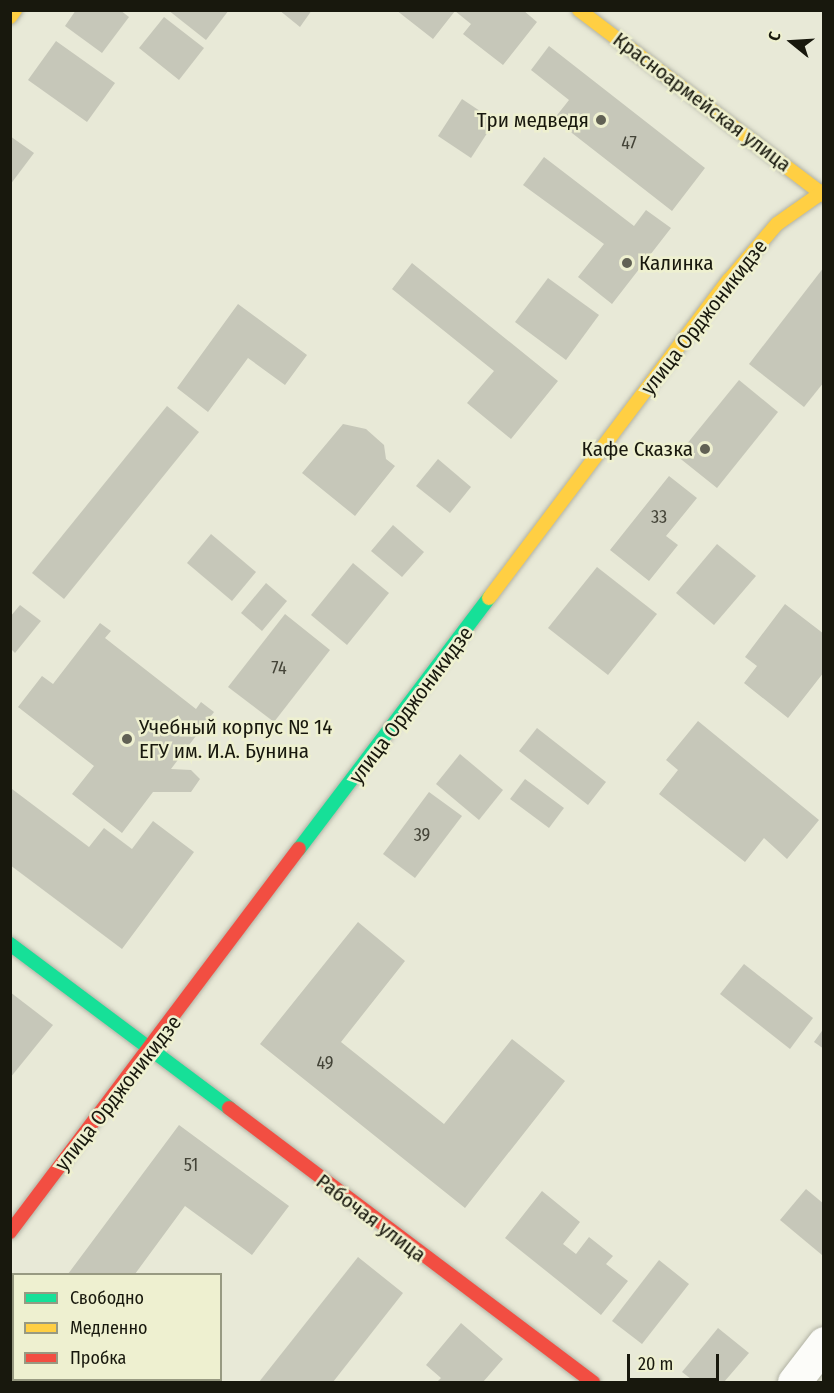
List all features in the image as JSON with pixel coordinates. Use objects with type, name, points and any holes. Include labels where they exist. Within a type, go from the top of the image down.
[{"type":"main road","points":[[10,17],[15,10]]},
{"type":"main road","name":"Красноармейская улица","points":[[579,10],[822,193]]},
{"type":"main road","name":"улица Орджоникидзе","points":[[10,1232],[149,1053],[729,280],[777,224],[822,193]]},
{"type":"main road","name":"Рабочая улица","points":[[10,944],[149,1053],[593,1383]]},
{"type":"street","points":[[794,1383],[824,1342]]},
{"type":"building","points":[[76,10],[120,10],[129,17],[102,53],[65,26]]},
{"type":"building","points":[[168,10],[229,10],[206,40]]},
{"type":"building","points":[[279,10],[312,10],[300,27]]},
{"type":"building","points":[[396,10],[523,10],[537,22],[503,65],[463,34],[471,24],[455,11],[433,39]]},
{"type":"building","points":[[164,17],[204,48],[179,80],[139,48]]},
{"type":"building","points":[[56,41],[115,83],[87,122],[28,80]]},
{"type":"building","points":[[549,46],[705,168],[672,211],[554,119],[569,100],[531,70]]},
{"type":"building","points":[[462,99],[495,121],[471,158],[438,136]]},
{"type":"building","points":[[10,136],[34,153],[10,185]]},
{"type":"building","points":[[544,157],[634,226],[646,210],[671,228],[612,304],[578,277],[604,244],[523,185]]},
{"type":"building","points":[[412,263],[558,381],[511,439],[467,403],[494,371],[392,289]]},
{"type":"building","points":[[824,267],[824,382],[804,407],[749,364]]},
{"type":"building","points":[[548,278],[599,315],[566,360],[515,322]]},
{"type":"building","points":[[238,304],[307,355],[285,385],[248,358],[208,412],[177,388]]},
{"type":"building","points":[[739,380],[778,412],[717,488],[677,456]]},
{"type":"building","points":[[167,406],[199,432],[64,599],[32,573]]},
{"type":"building","points":[[343,424],[366,429],[384,445],[386,459],[395,466],[355,516],[302,473]]},
{"type":"building","points":[[438,459],[471,487],[450,513],[416,486]]},
{"type":"building","points":[[669,476],[697,498],[666,536],[678,545],[649,581],[610,550]]},
{"type":"building","points":[[393,525],[424,552],[402,577],[371,551]]},
{"type":"building","points":[[211,534],[256,572],[232,601],[187,563]]},
{"type":"building","points":[[717,544],[756,576],[714,625],[676,593]]},
{"type":"building","points":[[353,563],[389,593],[347,645],[311,615]]},
{"type":"building","points":[[597,567],[657,614],[608,675],[548,628]]},
{"type":"building","points":[[266,583],[287,601],[262,631],[241,613]]},
{"type":"building","points":[[785,604],[824,634],[824,672],[788,718],[744,683],[757,666],[745,657]]},
{"type":"building","points":[[20,605],[41,621],[15,653],[10,648],[10,617]]},
{"type":"building","points":[[285,614],[330,650],[274,722],[228,687]]},
{"type":"building","name":"Учебный корпус № 14 ЕГУ им. И.А. Бунина","points":[[100,623],[111,631],[105,638],[196,709],[201,702],[214,712],[171,769],[191,770],[200,779],[191,792],[153,792],[122,833],[72,794],[94,766],[18,707],[42,676],[53,684]]},
{"type":"building","points":[[698,721],[819,820],[787,859],[764,838],[745,862],[659,794],[678,770],[666,760]]},
{"type":"building","points":[[537,728],[606,782],[588,805],[519,751]]},
{"type":"building","points":[[460,754],[503,790],[479,820],[436,784]]},
{"type":"building","points":[[525,779],[564,808],[549,828],[510,799]]},
{"type":"building","points":[[12,789],[89,847],[104,828],[132,849],[153,821],[194,852],[122,949],[10,865]]},
{"type":"building","points":[[429,792],[462,816],[415,878],[383,854]]},
{"type":"building","points":[[358,922],[405,961],[341,1042],[444,1124],[512,1039],[565,1081],[465,1208],[260,1044]]},
{"type":"building","points":[[744,964],[813,1018],[790,1049],[720,994]]},
{"type":"building","points":[[10,992],[53,1025],[10,1078]]},
{"type":"building","points":[[824,1028],[824,1049],[814,1042]]},
{"type":"building","points":[[179,1125],[289,1206],[252,1255],[185,1206],[136,1273],[69,1273]]},
{"type":"building","points":[[806,1189],[824,1204],[822,1255],[780,1220]]},
{"type":"building","points":[[542,1191],[580,1222],[563,1244],[576,1254],[589,1237],[613,1256],[606,1264],[628,1281],[601,1315],[505,1238]]},
{"type":"building","points":[[358,1257],[403,1293],[333,1382],[259,1382]]},
{"type":"building","points":[[659,1260],[689,1284],[642,1344],[612,1321]]},
{"type":"building","points":[[461,1323],[503,1359],[483,1382],[437,1382],[441,1378],[426,1365]]},
{"type":"building","points":[[718,1328],[749,1353],[724,1382],[695,1382],[682,1372]]},
{"type":"traffic: fast","points":[[299,849],[489,598]]},
{"type":"traffic: fast","points":[[10,944],[229,1108]]},
{"type":"traffic: slow","points":[[10,17],[15,10]]},
{"type":"traffic: slow","points":[[579,10],[824,195]]},
{"type":"traffic: slow","points":[[489,598],[729,280],[777,224],[824,191]]},
{"type":"traffic: jam","points":[[10,1232],[299,849]]},
{"type":"traffic: jam","points":[[229,1108],[593,1382]]},
{"type":"place","name":"Три медведя","points":[[601,120]]},
{"type":"place","name":"Калинка","points":[[627,263]]},
{"type":"place","name":"Кафе Сказка","points":[[705,449]]},
{"type":"place","name":"Учебный корпус № 14 ЕГУ им. И.А. Бунина","points":[[127,739]]}]
